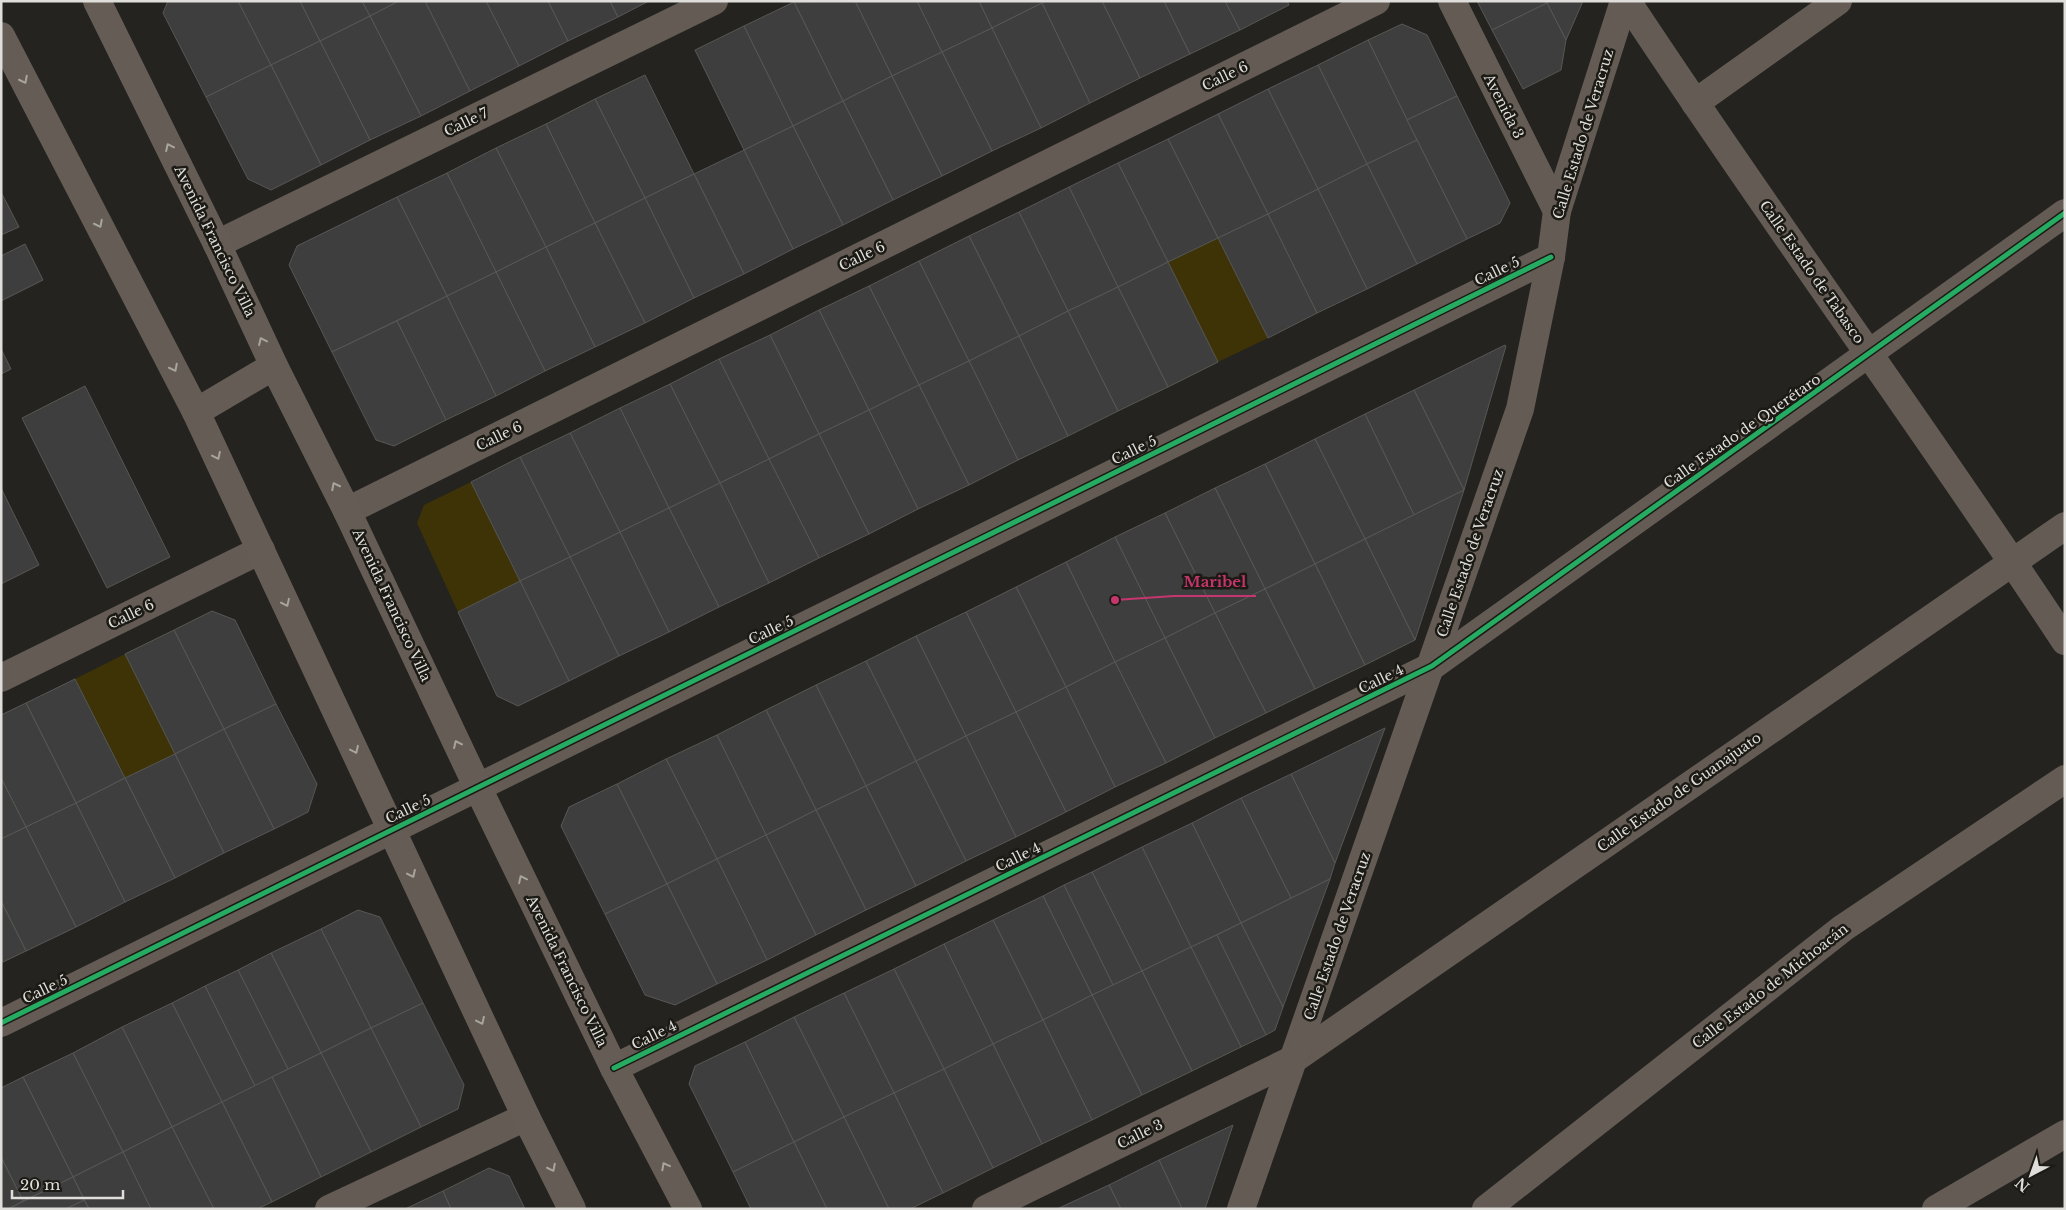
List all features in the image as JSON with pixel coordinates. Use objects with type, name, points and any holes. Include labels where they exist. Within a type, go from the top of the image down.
[{"type":"main road","name":"Avenida Francisco Villa","points":[[97,1],[217,244],[274,366],[348,511],[478,788],[614,1068],[688,1209]]},
{"type":"main road","points":[[1,36],[196,412],[526,1117],[572,1209]]},
{"type":"main road","points":[[196,412],[274,366]]},
{"type":"street","name":"Calle 7","points":[[217,244],[714,1]]},
{"type":"street","name":"Calle 6","points":[[348,511],[1376,1]]},
{"type":"street","name":"Avenida 3","points":[[1452,1],[1556,211]]},
{"type":"street","name":"Calle Estado de Veracruz","points":[[1241,1209],[1432,666],[1520,409],[1551,257],[1556,211],[1626,1]]},
{"type":"street","name":"Calle Estado de Tabasco","points":[[1626,1],[1694,104],[2012,561],[2065,641]]},
{"type":"street","points":[[1694,104],[1838,1]]},
{"type":"street","name":"Calle Estado de Querétaro","points":[[1432,666],[2065,213]]},
{"type":"street","name":"Calle 5","points":[[1,1024],[1551,257]]},
{"type":"street","name":"Calle Estado de Guanajuato","points":[[1294,1059],[2065,526]]},
{"type":"street","name":"Calle 6","points":[[1,678],[261,550]]},
{"type":"street","name":"Calle 4","points":[[614,1068],[1432,666]]},
{"type":"street","name":"Calle Estado de Michoacán","points":[[1486,1209],[1843,928],[2065,778]]},
{"type":"street","name":"Calle 3","points":[[986,1209],[1294,1059]]},
{"type":"street","points":[[329,1209],[526,1117]]},
{"type":"street","points":[[1936,1209],[2065,1134]]},
{"type":"shaded area","points":[[1218,238],[1268,338],[1218,362],[1168,262]]},
{"type":"shaded area","points":[[471,482],[520,581],[458,612],[417,523],[424,505]]},
{"type":"shaded area","points":[[125,654],[175,754],[125,778],[75,679]]},
{"type":"building","points":[[168,1],[238,1],[271,65],[206,97],[163,13]]},
{"type":"building","points":[[238,1],[300,1],[320,41],[271,65]]},
{"type":"building","points":[[300,1],[362,1],[370,16],[320,41]]},
{"type":"building","points":[[362,1],[399,1],[370,16]]},
{"type":"building","points":[[399,1],[425,1],[470,91],[421,116],[370,16]]},
{"type":"building","points":[[425,1],[486,1],[519,66],[470,91]]},
{"type":"building","points":[[486,1],[548,1],[568,41],[519,66]]},
{"type":"building","points":[[548,1],[610,1],[618,17],[568,41]]},
{"type":"building","points":[[610,1],[649,1],[618,17]]},
{"type":"building","points":[[855,1],[917,1],[942,52],[892,76]]},
{"type":"building","points":[[855,1],[892,76],[843,101],[794,2]]},
{"type":"building","points":[[917,1],[979,1],[992,28],[942,52]]},
{"type":"building","points":[[979,1],[1041,1],[1042,3],[992,28]]},
{"type":"building","points":[[1046,1],[1102,1],[1140,78],[1090,103],[1042,3]]},
{"type":"building","points":[[1102,1],[1164,1],[1190,54],[1140,78]]},
{"type":"building","points":[[1164,1],[1225,1],[1240,30],[1190,54]]},
{"type":"building","points":[[1225,1],[1287,1],[1289,5],[1240,30]]},
{"type":"building","points":[[1477,1],[1546,1],[1547,3],[1492,30]]},
{"type":"building","points":[[1546,1],[1583,1],[1566,40],[1547,3]]},
{"type":"building","points":[[794,2],[843,101],[793,126],[744,26]]},
{"type":"building","points":[[1042,3],[1090,103],[1041,128],[992,28]]},
{"type":"building","points":[[1547,3],[1566,40],[1561,70],[1523,89],[1492,30]]},
{"type":"building","points":[[370,16],[421,116],[370,140],[320,41]]},
{"type":"building","points":[[1402,24],[1427,35],[1457,96],[1407,120],[1368,40]]},
{"type":"building","points":[[744,26],[793,126],[744,150],[695,50]]},
{"type":"building","points":[[992,28],[1041,128],[992,151],[942,52]]},
{"type":"building","points":[[1368,40],[1417,140],[1367,164],[1318,65]]},
{"type":"building","points":[[320,41],[370,140],[321,165],[271,65]]},
{"type":"building","points":[[942,52],[992,151],[942,176],[892,76]]},
{"type":"building","points":[[271,65],[321,165],[271,190],[248,179],[206,97]]},
{"type":"building","points":[[1318,65],[1367,164],[1318,189],[1268,89]]},
{"type":"building","points":[[645,75],[694,174],[645,198],[595,99]]},
{"type":"building","points":[[892,76],[942,176],[893,200],[843,101]]},
{"type":"building","points":[[1268,89],[1318,189],[1268,214],[1218,114]]},
{"type":"building","points":[[1457,96],[1510,203],[1500,223],[1467,239],[1407,120]]},
{"type":"building","points":[[595,99],[645,198],[595,223],[546,124]]},
{"type":"building","points":[[843,101],[893,200],[843,225],[793,126]]},
{"type":"building","points":[[1218,114],[1268,214],[1218,238],[1168,139]]},
{"type":"building","points":[[546,124],[595,223],[546,247],[496,148]]},
{"type":"building","points":[[793,126],[843,225],[793,249],[744,150]]},
{"type":"building","points":[[1168,139],[1218,238],[1168,262],[1118,163]]},
{"type":"building","points":[[1417,140],[1467,239],[1417,264],[1367,164]]},
{"type":"building","points":[[496,148],[546,247],[496,272],[447,173]]},
{"type":"building","points":[[744,150],[793,249],[744,274],[694,174]]},
{"type":"building","points":[[1118,163],[1168,262],[1118,287],[1069,187]]},
{"type":"building","points":[[1367,164],[1417,264],[1367,289],[1318,189]]},
{"type":"building","points":[[447,173],[496,272],[447,296],[397,197]]},
{"type":"building","points":[[694,174],[744,274],[694,298],[645,198]]},
{"type":"building","points":[[1069,187],[1118,287],[1068,311],[1019,212]]},
{"type":"building","points":[[1318,189],[1367,289],[1317,313],[1268,214]]},
{"type":"building","points":[[1,192],[19,227],[1,235]]},
{"type":"building","points":[[397,197],[447,296],[332,352],[289,265],[297,246]]},
{"type":"building","points":[[645,198],[694,298],[645,323],[595,223]]},
{"type":"building","points":[[1019,212],[1068,311],[1019,336],[969,236]]},
{"type":"building","points":[[1268,214],[1317,313],[1268,338],[1218,238]]},
{"type":"building","points":[[595,223],[645,323],[595,347],[546,247]]},
{"type":"building","points":[[969,236],[1019,336],[969,361],[919,261]]},
{"type":"building","points":[[25,244],[43,280],[1,301],[1,256]]},
{"type":"building","points":[[546,247],[595,347],[545,371],[496,272]]},
{"type":"building","points":[[919,261],[969,361],[919,385],[869,286]]},
{"type":"building","points":[[1168,262],[1218,362],[1168,387],[1118,287]]},
{"type":"building","points":[[496,272],[545,371],[496,396],[447,296]]},
{"type":"building","points":[[869,286],[919,385],[869,410],[819,310]]},
{"type":"building","points":[[1118,287],[1168,387],[1118,411],[1068,311]]},
{"type":"building","points":[[447,296],[496,396],[446,420],[397,321]]},
{"type":"building","points":[[819,310],[869,410],[819,434],[770,335]]},
{"type":"building","points":[[1068,311],[1118,411],[1068,436],[1019,336]]},
{"type":"building","points":[[397,321],[446,420],[394,446],[376,440],[332,352]]},
{"type":"building","points":[[770,335],[819,434],[769,459],[719,359]]},
{"type":"building","points":[[1019,336],[1068,436],[1018,460],[969,361]]},
{"type":"building","points":[[1506,346],[1464,490],[1414,390]]},
{"type":"building","points":[[1,349],[11,369],[1,374]]},
{"type":"building","points":[[719,359],[769,459],[720,483],[670,384]]},
{"type":"building","points":[[969,361],[1018,460],[969,485],[919,385]]},
{"type":"building","points":[[670,384],[720,483],[669,508],[620,408]]},
{"type":"building","points":[[919,385],[969,485],[918,509],[869,410]]},
{"type":"building","points":[[85,386],[170,557],[107,588],[22,418]]},
{"type":"building","points":[[1414,390],[1464,490],[1414,515],[1365,414]]},
{"type":"building","points":[[620,408],[669,508],[620,532],[570,433]]},
{"type":"building","points":[[869,410],[918,509],[869,534],[819,434]]},
{"type":"building","points":[[1365,414],[1414,515],[1365,539],[1315,439]]},
{"type":"building","points":[[570,433],[620,532],[570,557],[520,457]]},
{"type":"building","points":[[819,434],[869,534],[819,558],[769,459]]},
{"type":"building","points":[[1315,439],[1365,539],[1315,564],[1265,464]]},
{"type":"building","points":[[520,457],[570,557],[520,581],[471,482]]},
{"type":"building","points":[[769,459],[819,558],[769,583],[720,483]]},
{"type":"building","points":[[1265,464],[1315,564],[1265,589],[1215,488]]},
{"type":"building","points":[[720,483],[769,583],[719,607],[669,508]]},
{"type":"building","points":[[1,488],[39,565],[1,584]]},
{"type":"building","points":[[1215,488],[1265,589],[1215,613],[1165,513]]},
{"type":"building","points":[[1464,490],[1415,640],[1365,539]]},
{"type":"building","points":[[669,508],[719,607],[669,632],[620,532]]},
{"type":"building","points":[[1165,513],[1215,613],[1165,638],[1115,537]]},
{"type":"building","points":[[620,532],[669,632],[619,656],[570,557]]},
{"type":"building","points":[[1115,537],[1165,638],[1115,662],[1066,562]]},
{"type":"building","points":[[1365,539],[1415,640],[1365,665],[1315,564]]},
{"type":"building","points":[[570,557],[619,656],[569,681],[520,581]]},
{"type":"building","points":[[1066,562],[1115,662],[1066,687],[1016,587]]},
{"type":"building","points":[[1315,564],[1365,665],[1315,689],[1265,589]]},
{"type":"building","points":[[520,581],[569,681],[518,706],[497,696],[458,612]]},
{"type":"building","points":[[1016,587],[1066,687],[1016,712],[966,612]]},
{"type":"building","points":[[1265,589],[1315,689],[1266,713],[1215,613]]},
{"type":"building","points":[[212,611],[235,620],[276,704],[224,729],[174,630]]},
{"type":"building","points":[[966,612],[1016,712],[966,736],[916,636]]},
{"type":"building","points":[[1215,613],[1266,713],[1215,738],[1165,638]]},
{"type":"building","points":[[174,630],[224,729],[175,754],[125,654]]},
{"type":"building","points":[[916,636],[966,736],[916,761],[866,661]]},
{"type":"building","points":[[1165,638],[1215,738],[1166,763],[1115,662]]},
{"type":"building","points":[[866,661],[916,761],[866,786],[816,685]]},
{"type":"building","points":[[1115,662],[1166,763],[1115,787],[1066,687]]},
{"type":"building","points":[[75,679],[125,778],[76,803],[26,703]]},
{"type":"building","points":[[816,685],[866,786],[816,810],[766,710]]},
{"type":"building","points":[[1066,687],[1115,787],[1066,812],[1016,712]]},
{"type":"building","points":[[26,703],[76,803],[26,827],[1,778],[1,715]]},
{"type":"building","points":[[276,704],[317,784],[308,812],[274,829],[224,729]]},
{"type":"building","points":[[766,710],[816,810],[766,835],[717,735]]},
{"type":"building","points":[[1016,712],[1066,812],[1016,837],[966,736]]},
{"type":"building","points":[[1385,728],[1354,812],[1335,863],[1291,774]]},
{"type":"building","points":[[224,729],[274,829],[224,853],[175,754]]},
{"type":"building","points":[[717,735],[766,835],[717,859],[666,759]]},
{"type":"building","points":[[966,736],[1016,837],[966,861],[916,761]]},
{"type":"building","points":[[175,754],[224,853],[175,878],[125,778]]},
{"type":"building","points":[[666,759],[717,859],[667,884],[617,784]]},
{"type":"building","points":[[916,761],[966,861],[916,886],[866,786]]},
{"type":"building","points":[[1291,774],[1335,863],[1330,879],[1291,898],[1241,798]]},
{"type":"building","points":[[1,778],[26,827],[1,839]]},
{"type":"building","points":[[125,778],[175,878],[125,902],[76,803]]},
{"type":"building","points":[[617,784],[667,884],[605,914],[561,826],[569,807]]},
{"type":"building","points":[[866,786],[916,886],[866,910],[816,810]]},
{"type":"building","points":[[1241,798],[1291,898],[1241,923],[1192,823]]},
{"type":"building","points":[[76,803],[125,902],[76,927],[26,827]]},
{"type":"building","points":[[816,810],[866,910],[816,935],[766,835]]},
{"type":"building","points":[[1192,823],[1241,923],[1191,947],[1142,847]]},
{"type":"building","points":[[26,827],[76,927],[26,951],[1,901],[1,839]]},
{"type":"building","points":[[766,835],[816,935],[767,960],[717,859]]},
{"type":"building","points":[[1142,847],[1191,947],[1142,971],[1092,872]]},
{"type":"building","points":[[717,859],[767,960],[717,984],[667,884]]},
{"type":"building","points":[[1092,872],[1142,971],[1113,985],[1064,885]]},
{"type":"building","points":[[1330,879],[1283,1007],[1241,923]]},
{"type":"building","points":[[667,884],[717,984],[675,1005],[645,995],[605,914]]},
{"type":"building","points":[[1064,885],[1113,985],[1092,995],[1043,896]]},
{"type":"building","points":[[1043,896],[1092,995],[1043,1020],[993,920]]},
{"type":"building","points":[[1,901],[26,951],[3,962],[1,958]]},
{"type":"building","points":[[358,910],[380,917],[423,1003],[371,1028],[321,929]]},
{"type":"building","points":[[993,920],[1043,1020],[993,1044],[944,944]]},
{"type":"building","points":[[1241,923],[1283,1007],[1275,1030],[1266,1035],[1217,935]]},
{"type":"building","points":[[321,929],[371,1028],[321,1053],[271,953]]},
{"type":"building","points":[[1217,935],[1266,1035],[1241,1047],[1191,947]]},
{"type":"building","points":[[944,944],[993,1044],[944,1069],[894,969]]},
{"type":"building","points":[[1191,947],[1241,1047],[1192,1071],[1142,971]]},
{"type":"building","points":[[271,953],[321,1053],[288,1069],[238,970]]},
{"type":"building","points":[[894,969],[944,1069],[894,1093],[844,993]]},
{"type":"building","points":[[238,970],[288,1069],[255,1086],[205,986]]},
{"type":"building","points":[[1142,971],[1192,1071],[1142,1095],[1092,995]]},
{"type":"building","points":[[205,986],[255,1086],[222,1102],[172,1003]]},
{"type":"building","points":[[844,993],[894,1093],[844,1117],[794,1017]]},
{"type":"building","points":[[1092,995],[1142,1095],[1092,1120],[1043,1020]]},
{"type":"building","points":[[172,1003],[222,1102],[172,1127],[122,1027]]},
{"type":"building","points":[[423,1003],[464,1085],[458,1109],[421,1127],[371,1028]]},
{"type":"building","points":[[794,1017],[844,1117],[794,1142],[745,1042]]},
{"type":"building","points":[[1043,1020],[1092,1120],[1042,1144],[993,1044]]},
{"type":"building","points":[[122,1027],[172,1127],[123,1152],[73,1053]]},
{"type":"building","points":[[371,1028],[421,1127],[371,1152],[321,1053]]},
{"type":"building","points":[[745,1042],[794,1142],[733,1172],[689,1084],[695,1066]]},
{"type":"building","points":[[993,1044],[1042,1144],[993,1168],[944,1069]]},
{"type":"building","points":[[73,1053],[123,1152],[73,1177],[23,1077]]},
{"type":"building","points":[[321,1053],[371,1152],[321,1177],[272,1077]]},
{"type":"building","points":[[944,1069],[993,1168],[943,1193],[894,1093]]},
{"type":"building","points":[[23,1077],[73,1177],[23,1201],[1,1157],[1,1088]]},
{"type":"building","points":[[272,1077],[321,1177],[272,1202],[222,1102]]},
{"type":"building","points":[[894,1093],[943,1193],[910,1209],[889,1209],[844,1117]]},
{"type":"building","points":[[222,1102],[272,1202],[257,1209],[214,1209],[172,1127]]},
{"type":"building","points":[[844,1117],[889,1209],[827,1209],[794,1142]]},
{"type":"building","points":[[1233,1125],[1205,1209],[1182,1209],[1159,1160]]},
{"type":"building","points":[[172,1127],[214,1209],[151,1209],[123,1152]]},
{"type":"building","points":[[794,1142],[827,1209],[751,1209],[733,1172]]},
{"type":"building","points":[[123,1152],[151,1209],[89,1209],[73,1177]]},
{"type":"building","points":[[1,1157],[23,1201],[8,1209],[1,1209]]},
{"type":"building","points":[[1159,1160],[1182,1209],[1121,1209],[1109,1185]]},
{"type":"building","points":[[489,1168],[509,1176],[525,1209],[451,1209],[443,1191]]},
{"type":"building","points":[[73,1177],[84,1200],[66,1209],[8,1209]]},
{"type":"building","points":[[1109,1185],[1121,1209],[1059,1208]]},
{"type":"building","points":[[443,1191],[451,1209],[405,1209]]},
{"type":"building","points":[[84,1200],[89,1209],[66,1209]]},
{"type":"cycle path","points":[[614,1068],[1432,666],[2065,213]]},
{"type":"cycle path","points":[[1,1023],[1551,257]]},
{"type":"place","name":"Maribel","points":[[1115,600]]}]
